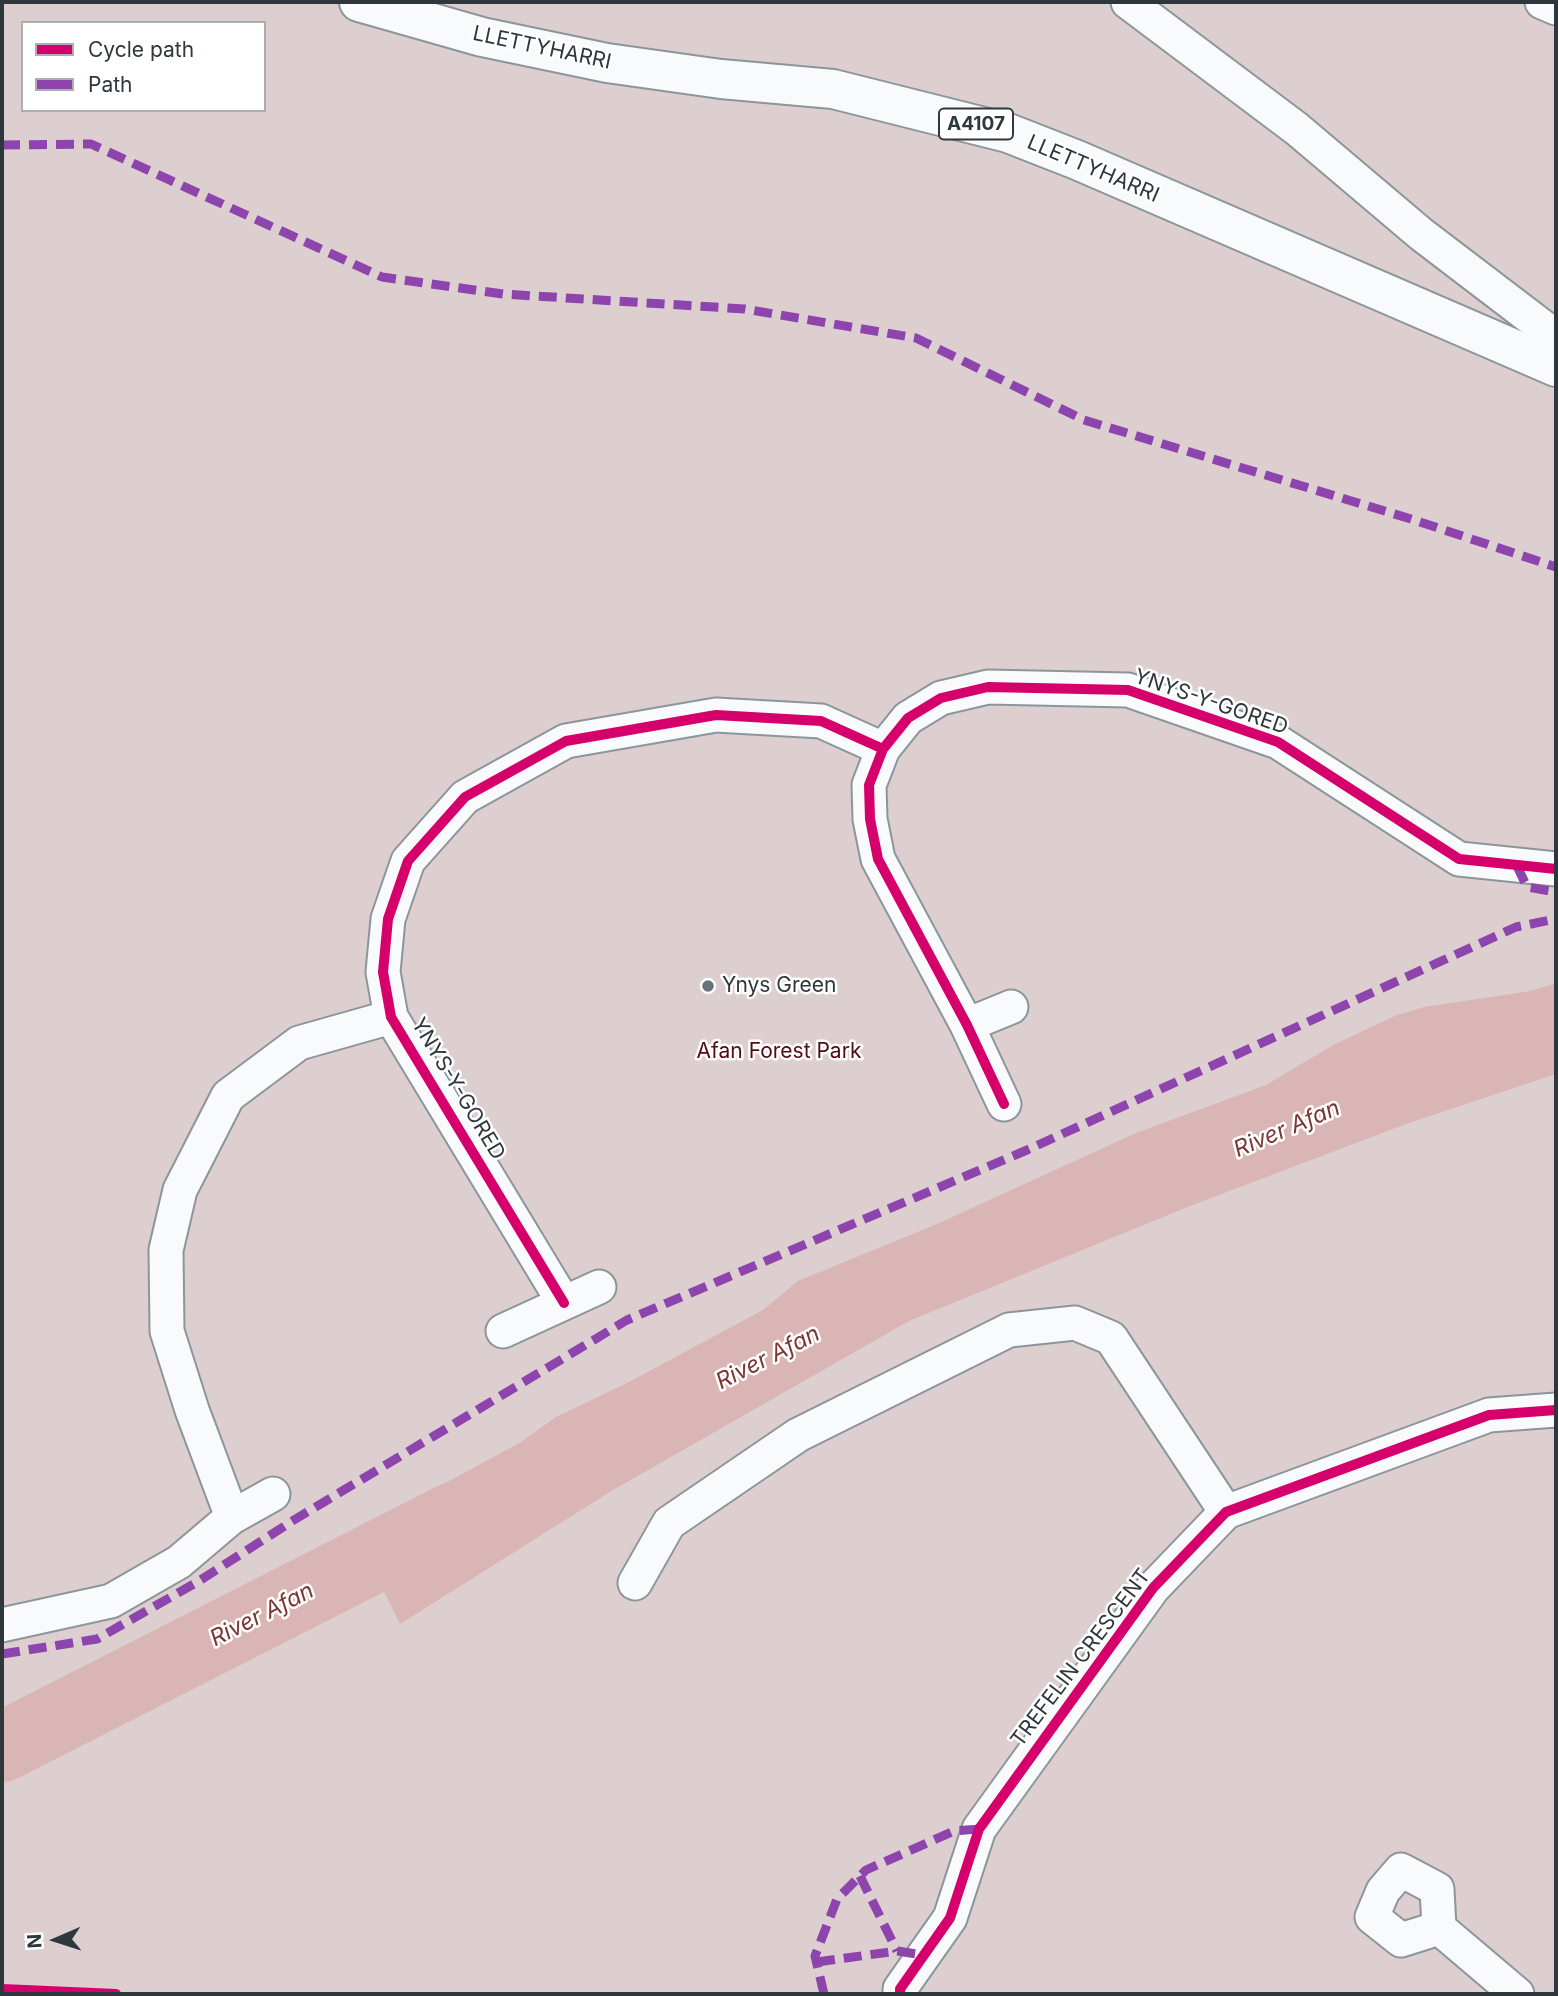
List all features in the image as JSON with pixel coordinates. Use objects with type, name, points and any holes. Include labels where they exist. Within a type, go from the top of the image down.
[{"type":"main road","name":"LLETTYHARRI","points":[[359,2],[482,37],[607,63],[721,79],[833,89],[907,105],[1008,134],[1077,160],[1556,367]]},
{"type":"street","points":[[1128,2],[1297,129],[1421,234],[1556,337]]},
{"type":"street","points":[[1542,2],[1556,8]]},
{"type":"street","name":"YNYS-Y-GORED","points":[[1004,1104],[967,1025],[878,859],[870,819],[869,785],[883,749],[908,718],[941,698],[988,687],[1128,690],[1278,742],[1459,859],[1556,869]]},
{"type":"street","name":"YNYS-Y-GORED","points":[[564,1303],[391,1017],[383,972],[388,919],[408,861],[465,797],[566,741],[716,716],[821,721],[883,749]]},
{"type":"street","points":[[967,1025],[1010,1007]]},
{"type":"street","name":"YNYS-Y-GORED","points":[[232,1517],[192,1410],[167,1331],[166,1250],[180,1189],[228,1096],[299,1043],[391,1017]]},
{"type":"street","points":[[503,1331],[599,1287]]},
{"type":"street","points":[[635,1583],[669,1523],[798,1435],[1009,1330],[1075,1323],[1111,1338],[1226,1512]]},
{"type":"street","name":"TREFELIN CRESCENT","points":[[900,1994],[900,1989],[950,1918],[979,1829],[1153,1588],[1226,1512],[1489,1415],[1556,1410]]},
{"type":"street","points":[[2,1625],[111,1601],[179,1562],[232,1517],[273,1494]]},
{"type":"street","points":[[1439,1928],[1517,1994]]},
{"type":"green space","name":"Afan Forest Park","points":[[2,2],[1556,2],[1556,1994],[2,1994]]},
{"type":"water","points":[[1556,983],[1556,1074],[1406,1124],[1190,1206],[909,1321],[613,1490],[400,1624],[355,1532],[521,1442],[556,1417],[627,1383],[763,1310],[798,1281],[937,1224],[1136,1133],[1266,1085],[1335,1044],[1397,1015],[1424,1007],[1531,991]]},
{"type":"waterway","name":"River Afan","points":[[2,1747],[454,1517]]},
{"type":"marked path","points":[[2,145],[91,144],[382,277],[503,294],[745,309],[916,338],[1084,420],[1411,519],[1556,567]]},
{"type":"marked path","points":[[1517,866],[1527,887],[1556,892]]},
{"type":"marked path","points":[[2,1654],[97,1639],[199,1581],[294,1520],[627,1320],[1027,1150],[1516,927],[1556,919]]},
{"type":"marked path","points":[[824,1994],[815,1956],[837,1899],[866,1870],[954,1831],[979,1829]]},
{"type":"marked path","points":[[860,1876],[897,1951]]},
{"type":"marked path","points":[[817,1962],[897,1951],[924,1955]]},
{"type":"cycle path","points":[[1004,1104],[967,1025],[878,859],[870,819],[869,785],[883,749],[908,718],[941,698],[988,687],[1128,690],[1278,742],[1459,859],[1556,869]]},
{"type":"cycle path","points":[[564,1303],[391,1017],[383,972],[388,919],[408,861],[465,797],[566,741],[716,715],[821,721],[883,749]]},
{"type":"cycle path","points":[[900,1994],[900,1989],[950,1918],[979,1829],[1153,1588],[1226,1512],[1489,1415],[1556,1410]]},
{"type":"cycle path","points":[[2,1989],[116,1994]]},
{"type":"place","name":"Ynys Green","points":[[708,986]]}]
